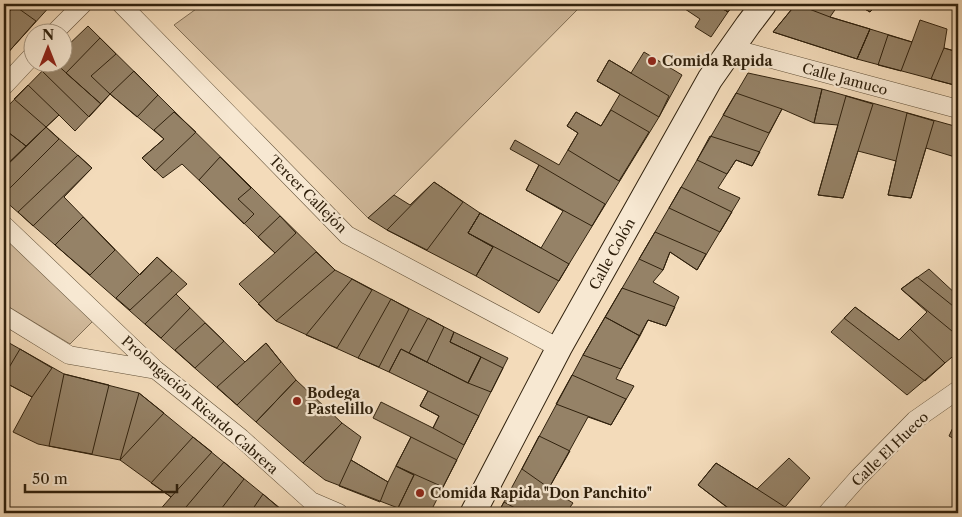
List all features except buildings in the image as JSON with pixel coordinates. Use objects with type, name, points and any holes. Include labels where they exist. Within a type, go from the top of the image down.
[{"type":"street","points":[[65,22],[82,4]]},
{"type":"street","name":"Tercer Callejón","points":[[121,4],[347,235],[559,348]]},
{"type":"street","name":"Calle Colón","points":[[473,513],[559,348],[710,79],[764,4]]},
{"type":"street","name":"Calle Jamuco","points":[[731,48],[958,109]]},
{"type":"street","points":[[4,86],[22,67]]},
{"type":"street","name":"Prolongación Ricardo Cabrera","points":[[4,224],[156,370],[241,438],[311,501],[339,513]]},
{"type":"street","points":[[4,314],[69,355],[156,370]]},
{"type":"street","name":"Calle El Hueco","points":[[827,513],[858,478],[915,420],[958,390]]},
{"type":"shaded area","points":[[203,4],[568,4],[577,10],[394,195],[368,218],[174,25]]},
{"type":"shaded area","points":[[4,233],[94,320],[70,344],[4,304]]},
{"type":"place","name":"Comida Rapida","points":[[652,61]]},
{"type":"place","name":"Bodega Pastelillo","points":[[297,401]]},
{"type":"place","name":"Comida Rapida \"Don Panchito\"","points":[[420,493]]}]
